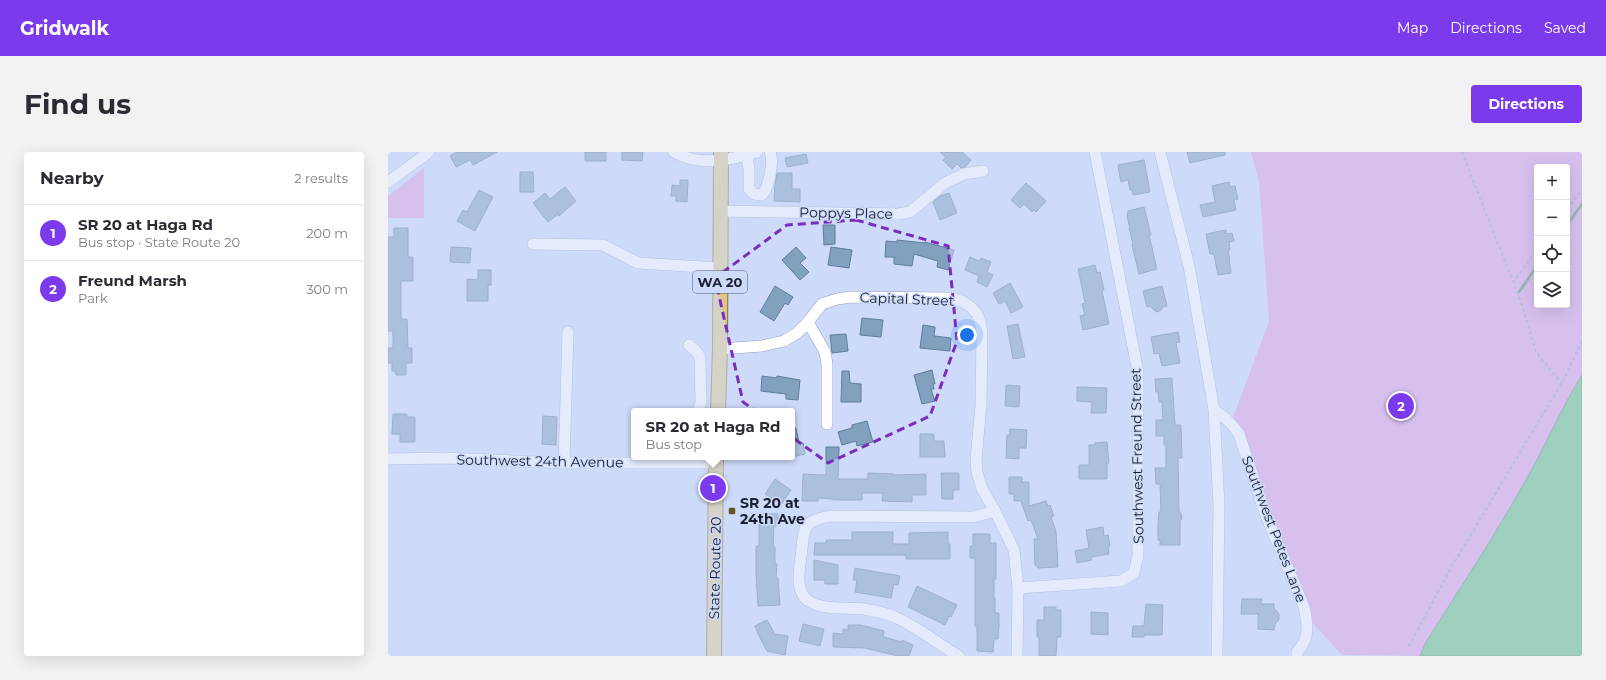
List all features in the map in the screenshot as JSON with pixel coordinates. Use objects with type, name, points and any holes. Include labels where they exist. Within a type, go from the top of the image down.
[{"type":"main road","name":"WA 20","points":[[718,408],[720,349],[721,156]]},
{"type":"main road","name":"State Route 20","points":[[714,656],[716,460]]},
{"type":"street","points":[[388,182],[430,152]]},
{"type":"street","points":[[674,152],[694,160],[721,156],[737,159],[752,154],[749,170],[749,189],[754,194],[761,195],[765,192],[772,164],[770,152]]},
{"type":"street","name":"Southwest Freund Street","points":[[1018,588],[1121,581],[1134,573],[1138,555],[1138,372],[1095,152]]},
{"type":"street","points":[[1160,152],[1189,266],[1214,410],[1219,505],[1215,656]]},
{"type":"street","name":"Poppys Place","points":[[720,211],[898,214],[910,212],[945,183],[964,174],[983,170]]},
{"type":"street","points":[[533,244],[603,245],[638,263],[720,268]]},
{"type":"street","name":"Capital Street","points":[[720,349],[774,344],[784,341],[797,333],[822,304],[836,299],[852,297],[948,298],[962,301],[971,307],[977,314],[982,333],[981,405],[976,460],[977,472],[982,489],[995,511],[1014,550],[1018,588],[1017,656]]},
{"type":"street","points":[[808,322],[825,352],[827,364],[827,424]]},
{"type":"street","points":[[564,463],[568,332]]},
{"type":"street","points":[[689,345],[700,357],[701,402],[699,408]]},
{"type":"street","name":"Southwest Petes Lane","points":[[1214,410],[1222,414],[1231,423],[1238,434],[1265,513],[1304,607],[1306,616],[1306,637],[1304,644],[1297,652],[1297,656]]},
{"type":"street","name":"Southwest 24th Avenue","points":[[388,459],[444,458],[564,463],[654,460],[716,460]]},
{"type":"street","points":[[960,656],[896,617],[864,609],[822,606],[806,599],[802,594],[799,583],[803,531],[816,519],[830,516],[974,517],[995,511]]},
{"type":"path","points":[[1462,152],[1520,302],[1536,352],[1562,384]]},
{"type":"path","points":[[1570,205],[1582,190]]},
{"type":"path","points":[[1512,282],[1534,254]]},
{"type":"path","points":[[1409,646],[1452,566],[1562,384],[1582,341]]},
{"type":"highlighted area","points":[[856,220],[948,246],[957,341],[930,416],[828,463],[743,402],[715,278],[787,225]]},
{"type":"shaded area","points":[[1251,152],[1582,152],[1582,375],[1520,491],[1426,642],[1420,656],[1342,655],[1306,616],[1231,423],[1269,321],[1259,182]]},
{"type":"shaded area","points":[[424,168],[424,218],[388,218],[388,196]]},
{"type":"shaded area","points":[[1582,375],[1582,656],[1420,656],[1426,642],[1520,491]]},
{"type":"building","points":[[457,152],[497,152],[473,165],[470,160],[456,167],[450,156]]},
{"type":"building","points":[[585,152],[606,152],[606,161],[585,161]]},
{"type":"building","points":[[622,152],[643,152],[642,161],[622,160]]},
{"type":"building","points":[[940,152],[962,152],[971,160],[965,167],[961,168],[957,164],[952,169],[943,160],[946,157]]},
{"type":"building","points":[[1187,152],[1225,152],[1225,155],[1190,163]]},
{"type":"building","points":[[806,154],[808,163],[787,167],[785,158]]},
{"type":"building","points":[[1144,160],[1150,192],[1133,195],[1132,190],[1130,190],[1128,180],[1121,182],[1118,165]]},
{"type":"building","points":[[520,172],[533,172],[534,192],[520,192]]},
{"type":"building","points":[[777,173],[792,173],[792,189],[800,189],[800,202],[774,201]]},
{"type":"building","points":[[680,180],[688,180],[687,202],[676,201],[676,196],[671,196],[672,185],[680,186]]},
{"type":"building","points":[[1229,182],[1230,187],[1235,186],[1238,199],[1234,200],[1236,210],[1203,217],[1200,205],[1215,202],[1212,186]]},
{"type":"building","points":[[1026,183],[1046,201],[1036,212],[1034,210],[1032,212],[1024,204],[1020,208],[1011,200]]},
{"type":"building","points":[[565,187],[576,201],[559,216],[558,214],[548,222],[533,203],[545,193],[550,199]]},
{"type":"building","points":[[479,190],[493,197],[475,231],[457,221],[463,210],[467,212]]},
{"type":"building","points":[[949,193],[957,213],[940,220],[933,202],[940,196]]},
{"type":"building","points":[[1144,207],[1157,269],[1139,274],[1127,216],[1128,211]]},
{"type":"building","points":[[823,225],[835,225],[835,244],[824,245]]},
{"type":"building","points":[[394,228],[408,228],[408,257],[413,257],[413,281],[401,281],[401,319],[407,319],[408,348],[412,348],[412,363],[406,363],[406,375],[396,375],[395,371],[392,371],[392,363],[388,363],[388,348],[393,348],[393,331],[388,331],[388,237],[394,237]]},
{"type":"building","points":[[1226,230],[1226,234],[1232,233],[1234,241],[1229,242],[1230,250],[1228,250],[1231,273],[1218,275],[1214,254],[1210,254],[1206,234]]},
{"type":"building","points":[[897,240],[925,242],[954,250],[948,270],[937,267],[938,261],[914,254],[912,266],[894,264],[894,257],[885,257],[886,241],[897,242]]},
{"type":"building","points":[[451,247],[471,248],[470,263],[450,262]]},
{"type":"building","points":[[796,247],[806,258],[800,263],[809,272],[800,280],[782,260]]},
{"type":"building","points":[[831,247],[852,250],[849,268],[828,265]]},
{"type":"building","points":[[970,257],[979,261],[981,258],[991,262],[987,272],[993,275],[987,287],[977,282],[979,276],[965,270]]},
{"type":"building","points":[[1095,265],[1097,273],[1100,272],[1104,290],[1102,291],[1109,324],[1083,330],[1080,316],[1085,315],[1082,304],[1085,303],[1078,269]]},
{"type":"building","points":[[478,270],[491,270],[491,285],[488,285],[488,301],[467,301],[467,279],[478,280]]},
{"type":"building","points":[[1010,283],[1023,307],[1011,313],[1005,301],[999,304],[993,293]]},
{"type":"building","points":[[775,286],[793,297],[788,305],[785,303],[774,321],[760,312]]},
{"type":"building","points":[[1162,286],[1167,306],[1162,307],[1162,309],[1158,312],[1150,306],[1147,307],[1143,291]]},
{"type":"building","points":[[862,318],[883,320],[881,337],[860,335]]},
{"type":"building","points":[[1018,324],[1025,357],[1013,359],[1007,326]]},
{"type":"building","points":[[923,325],[935,327],[934,336],[951,338],[950,351],[920,348]]},
{"type":"building","points":[[1178,332],[1180,342],[1176,343],[1180,363],[1162,366],[1159,353],[1154,354],[1151,337]]},
{"type":"building","points":[[846,334],[848,351],[832,353],[830,335]]},
{"type":"building","points":[[932,370],[935,384],[933,384],[934,389],[931,389],[935,401],[922,404],[914,375]]},
{"type":"building","points":[[842,371],[849,371],[850,383],[861,384],[861,402],[841,402]]},
{"type":"building","points":[[762,376],[777,378],[777,376],[800,380],[798,400],[786,399],[786,394],[761,391]]},
{"type":"building","points":[[1172,378],[1175,425],[1181,425],[1182,458],[1178,458],[1179,511],[1182,519],[1180,521],[1180,545],[1160,545],[1160,540],[1158,540],[1158,526],[1159,512],[1161,512],[1160,484],[1156,484],[1155,468],[1166,468],[1166,445],[1164,445],[1164,436],[1156,436],[1156,420],[1163,420],[1162,402],[1159,402],[1158,392],[1156,392],[1155,379]]},
{"type":"building","points":[[1006,385],[1020,386],[1019,407],[1005,406]]},
{"type":"building","points":[[1077,387],[1107,388],[1106,413],[1091,413],[1092,402],[1077,401]]},
{"type":"building","points":[[393,414],[407,414],[407,417],[415,417],[415,442],[400,442],[400,434],[392,434]]},
{"type":"building","points":[[543,416],[557,417],[556,445],[542,444]]},
{"type":"building","points":[[867,421],[873,442],[857,446],[856,441],[842,445],[838,432],[852,428],[852,425]]},
{"type":"building","points":[[795,428],[799,443],[803,443],[805,454],[795,456]]},
{"type":"building","points":[[1010,429],[1027,430],[1026,448],[1019,448],[1019,459],[1006,458],[1007,435],[1009,435]]},
{"type":"building","points":[[920,434],[934,434],[934,441],[944,441],[945,457],[920,457]]},
{"type":"building","points":[[1107,442],[1109,463],[1107,463],[1107,479],[1079,479],[1079,465],[1089,465],[1089,445]]},
{"type":"building","points":[[826,447],[839,447],[838,479],[868,479],[868,473],[894,475],[926,474],[926,495],[912,495],[912,502],[882,501],[883,493],[862,493],[862,500],[833,500],[818,498],[818,501],[802,501],[803,474],[826,475]]},
{"type":"building","points":[[941,473],[959,473],[959,490],[953,490],[953,499],[942,499]]},
{"type":"building","points":[[1009,477],[1022,477],[1022,482],[1029,482],[1029,506],[1046,501],[1048,506],[1050,505],[1054,516],[1051,517],[1056,532],[1058,567],[1038,568],[1035,565],[1034,539],[1038,539],[1031,520],[1028,521],[1021,501],[1014,501],[1014,494],[1009,494]]},
{"type":"building","points":[[775,479],[791,490],[781,505],[765,494]]},
{"type":"building","points":[[759,513],[778,514],[777,526],[774,526],[773,547],[775,547],[775,564],[777,564],[776,578],[778,578],[780,605],[758,606],[756,546],[759,546]]},
{"type":"building","points":[[1103,527],[1104,536],[1108,535],[1110,546],[1108,547],[1109,554],[1091,557],[1092,560],[1077,563],[1075,551],[1089,548],[1086,530]]},
{"type":"building","points":[[852,532],[893,532],[893,544],[909,544],[909,533],[948,532],[950,559],[906,559],[906,555],[814,555],[815,543],[826,543],[826,540],[852,540]]},
{"type":"building","points":[[973,534],[990,534],[990,543],[996,543],[996,579],[994,579],[994,598],[995,613],[999,613],[999,626],[998,639],[994,639],[993,652],[977,651],[977,626],[975,626],[975,558],[970,558],[970,546],[973,546]]},
{"type":"building","points":[[814,560],[838,565],[838,584],[825,584],[825,580],[814,580]]},
{"type":"building","points":[[855,568],[900,576],[898,585],[894,584],[891,598],[855,592],[857,580],[853,580]]},
{"type":"building","points":[[917,586],[957,605],[951,617],[949,616],[945,625],[908,607]]},
{"type":"building","points":[[1242,599],[1262,599],[1261,604],[1274,604],[1274,608],[1279,614],[1279,620],[1275,624],[1274,630],[1258,629],[1258,614],[1241,614]]},
{"type":"building","points":[[1146,604],[1163,605],[1162,635],[1132,637],[1133,626],[1144,626]]},
{"type":"building","points":[[1044,607],[1056,607],[1056,610],[1061,610],[1061,637],[1057,637],[1056,656],[1039,656],[1037,620],[1044,620]]},
{"type":"building","points":[[1091,612],[1108,613],[1108,635],[1091,634]]},
{"type":"building","points":[[767,620],[775,634],[788,636],[785,655],[767,651],[759,636],[755,626]]},
{"type":"building","points":[[803,624],[824,629],[820,646],[799,641]]},
{"type":"building","points":[[848,625],[861,625],[884,631],[883,637],[902,642],[902,640],[913,645],[909,656],[898,656],[865,648],[833,647],[833,633],[843,634],[843,629],[848,630]]},
{"type":"waterway","points":[[1570,221],[1582,204]]},
{"type":"waterway","points":[[1519,292],[1534,270]]},
{"type":"place","name":"Freund Marsh","points":[[1401,406]]},
{"type":"place","name":"SR 20 at Haga Rd","points":[[713,488]]},
{"type":"place","name":"SR 20 at 24th Ave","points":[[732,511]]}]
